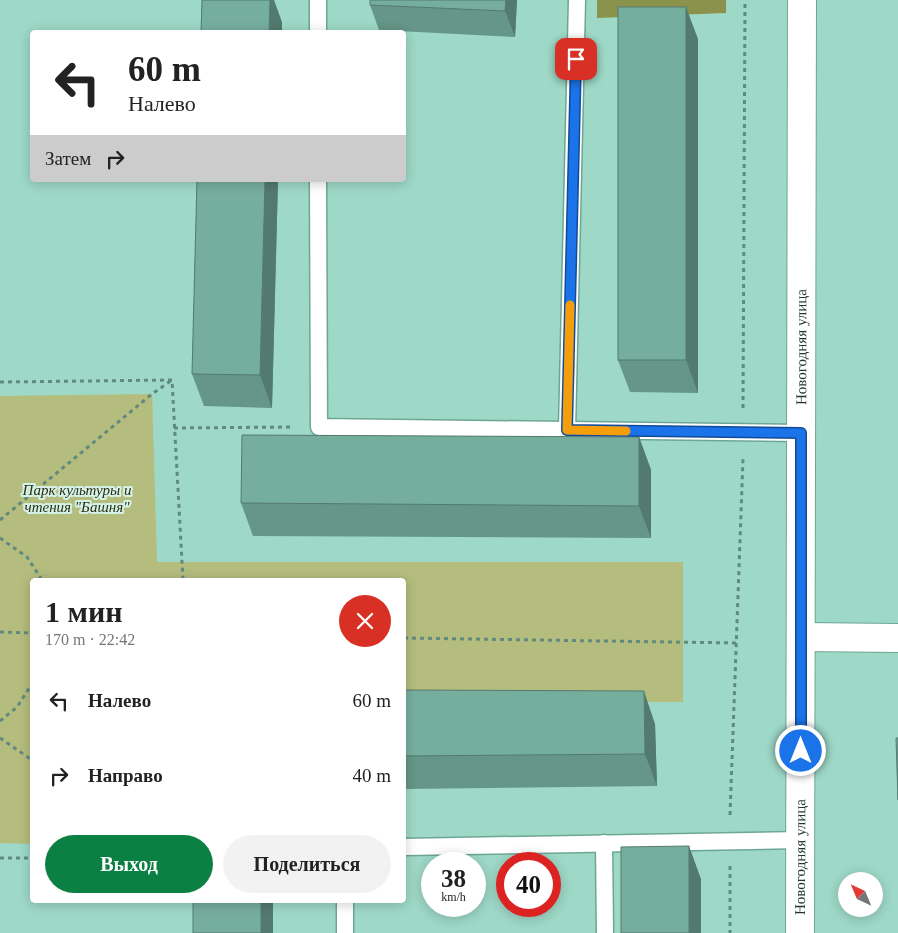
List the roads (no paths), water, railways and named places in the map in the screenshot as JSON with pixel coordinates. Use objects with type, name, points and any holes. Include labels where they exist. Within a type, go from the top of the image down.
[{"type":"street","name":"Новогодняя улица","points":[[800,933],[802,0]]},
{"type":"street","points":[[801,636],[898,638]]},
{"type":"lane","points":[[318,0],[318,30]]},
{"type":"lane","points":[[567,430],[577,0]]},
{"type":"lane","points":[[318,182],[319,427],[801,433]]},
{"type":"lane","points":[[406,847],[800,840]]},
{"type":"lane","points":[[604,843],[605,933]]},
{"type":"lane","points":[[345,903],[345,933]]},
{"type":"park label","name":"Парк культуры и чтения \"Башня\"","points":[[77,498]]}]
